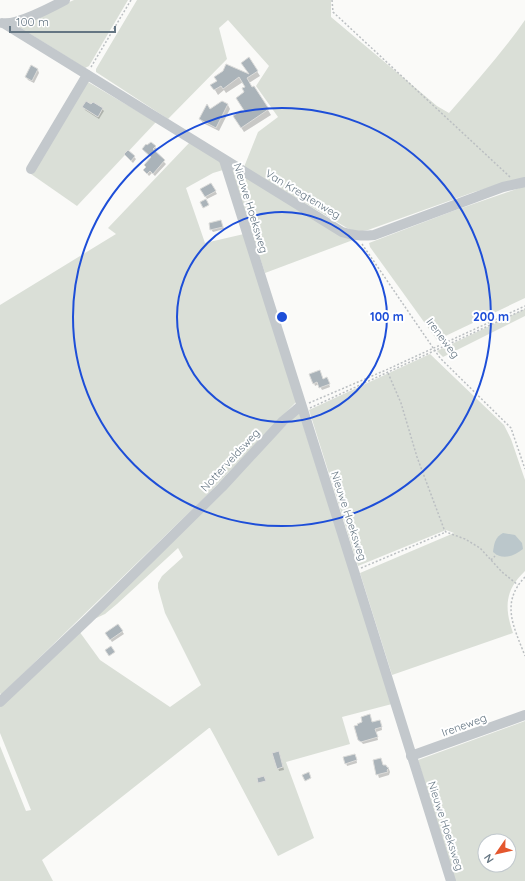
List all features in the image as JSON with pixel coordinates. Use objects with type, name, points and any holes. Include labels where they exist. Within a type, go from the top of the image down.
[{"type":"street","points":[[3,24],[18,21],[65,0]]},
{"type":"street","name":"Van Kregtenweg","points":[[3,24],[342,232],[357,236],[374,234],[503,187],[520,183]]},
{"type":"street","points":[[32,169],[87,75]]},
{"type":"street","name":"Nieuwe Hoeksweg","points":[[224,160],[306,407],[354,570],[451,881]]},
{"type":"street","name":"Notterveldsweg","points":[[0,702],[89,618],[222,487],[282,421],[296,410],[306,407]]},
{"type":"street","name":"Ireneweg","points":[[411,756],[525,716]]},
{"type":"path","points":[[87,75],[131,0]]},
{"type":"path","points":[[332,0],[333,12],[500,167],[520,183]]},
{"type":"path","name":"Ireneweg","points":[[357,236],[440,358],[511,428],[525,469]]},
{"type":"path","points":[[306,407],[433,347],[525,306]]},
{"type":"path","points":[[306,407],[388,373],[525,309]]},
{"type":"path","points":[[388,373],[401,404],[432,499],[446,532],[471,543],[485,552],[502,572],[518,585]]},
{"type":"path","points":[[354,570],[409,549],[446,532]]},
{"type":"path","points":[[491,560],[496,556]]},
{"type":"path","points":[[525,577],[518,585],[511,600],[510,610],[525,656]]},
{"type":"shaded area","points":[[74,0],[128,0],[89,66],[85,68],[16,25]]},
{"type":"shaded area","points":[[137,0],[331,0],[331,17],[437,106],[449,113],[498,56],[525,20],[525,178],[474,192],[368,230],[357,232],[347,228],[244,167],[258,132],[278,117],[256,86],[269,66],[228,20],[219,28],[227,59],[168,119],[96,72],[96,69]]},
{"type":"shaded area","points":[[88,82],[156,122],[77,206],[31,174],[85,84]]},
{"type":"shaded area","points":[[190,142],[220,161],[223,170],[213,173],[186,188],[205,243],[244,234],[297,401],[204,498],[1,695],[0,305],[116,234],[108,228]]},
{"type":"shaded area","points":[[230,167],[353,240],[265,273]]},
{"type":"shaded area","points":[[525,186],[525,298],[437,340],[370,247],[369,243],[453,211]]},
{"type":"shaded area","points":[[525,309],[525,316],[443,357],[437,351]]},
{"type":"shaded area","points":[[430,354],[504,425],[511,439],[525,480],[525,571],[513,585],[508,599],[508,615],[513,633],[392,675],[360,573],[454,533],[446,530],[358,566],[309,410]]},
{"type":"shaded area","points":[[299,412],[392,704],[342,717],[350,744],[286,762],[314,838],[278,856],[209,728],[42,860],[53,881],[0,881],[0,746],[26,811],[31,810],[0,733],[0,707],[79,631],[100,660],[170,707],[201,685],[165,613],[158,588],[158,583],[162,576],[183,557],[178,548],[117,604],[105,614],[92,620]]},
{"type":"shaded area","points":[[503,533],[515,535],[522,543],[523,549],[516,554],[505,557],[497,555],[493,552],[494,544]]},
{"type":"shaded area","points":[[525,721],[525,881],[455,881],[418,760]]},
{"type":"building","points":[[249,57],[258,71],[247,78],[269,109],[241,128],[233,116],[241,110],[245,112],[236,98],[244,92],[242,88],[245,87],[239,77],[223,89],[221,86],[214,90],[210,85],[217,81],[214,77],[223,71],[226,64],[249,74],[241,63]]},
{"type":"building","points":[[31,65],[38,69],[32,81],[25,77]]},
{"type":"building","points":[[86,101],[91,104],[93,102],[103,108],[98,117],[82,107]]},
{"type":"building","points":[[222,101],[228,104],[216,128],[199,119],[207,104],[210,109]]},
{"type":"building","points":[[151,142],[156,146],[153,149],[165,160],[153,174],[150,171],[147,174],[143,170],[146,167],[144,165],[151,157],[142,149],[146,144],[147,145]]},
{"type":"building","points":[[128,150],[135,156],[131,161],[124,154]]},
{"type":"building","points":[[211,183],[216,191],[205,197],[200,189]]},
{"type":"building","points":[[206,199],[209,205],[203,208],[200,202]]},
{"type":"building","points":[[221,220],[223,227],[210,230],[209,223]]},
{"type":"building","points":[[320,370],[323,379],[327,377],[330,384],[319,388],[317,382],[313,384],[309,374]]},
{"type":"building","points":[[118,624],[123,631],[110,640],[105,633]]},
{"type":"building","points":[[111,646],[115,652],[109,656],[105,650]]},
{"type":"building","points":[[370,714],[372,722],[380,720],[382,727],[375,729],[378,737],[361,742],[358,740],[354,726],[362,722],[361,717]]},
{"type":"building","points":[[279,751],[283,767],[277,769],[272,753]]},
{"type":"building","points":[[355,754],[357,760],[345,764],[343,757]]},
{"type":"building","points":[[381,758],[383,765],[386,765],[389,768],[387,770],[388,772],[376,775],[373,760]]},
{"type":"building","points":[[309,772],[311,778],[305,781],[302,775]]},
{"type":"building","points":[[264,776],[266,781],[258,783],[257,778]]}]
